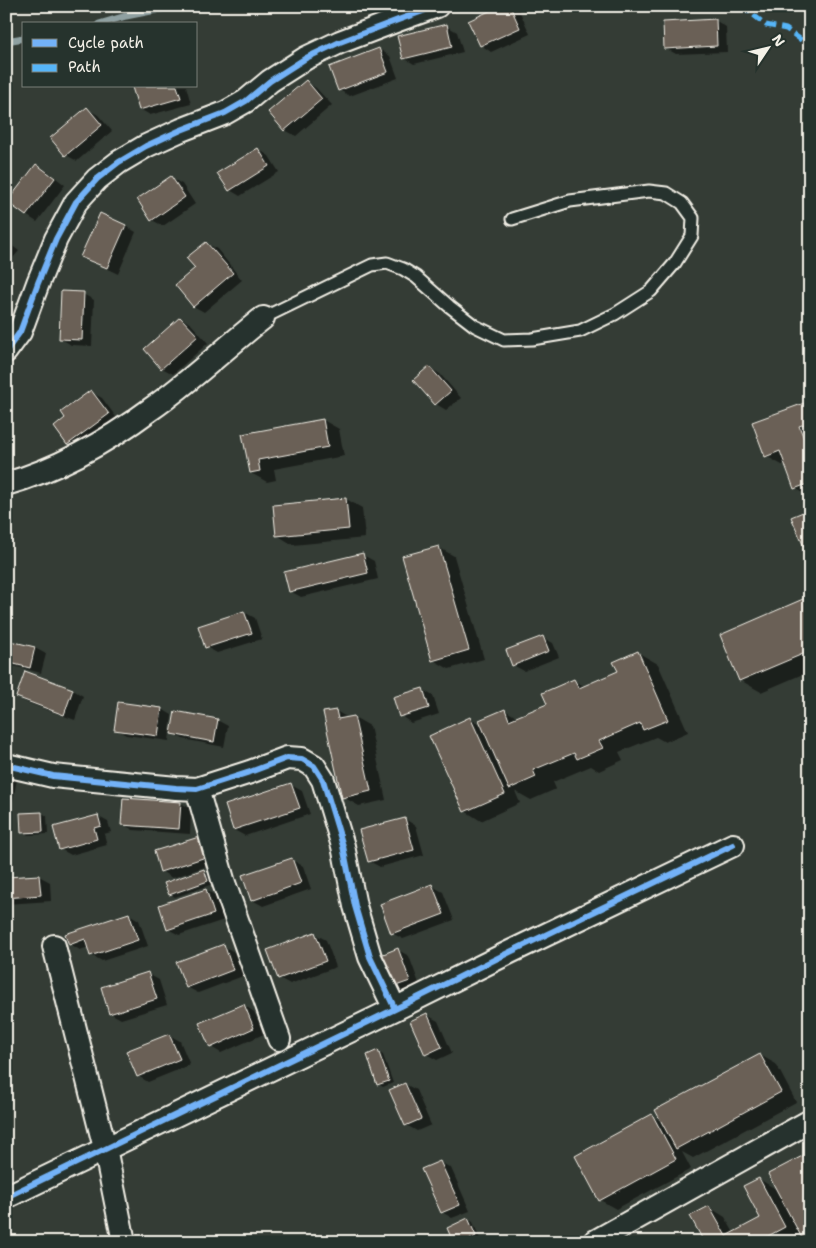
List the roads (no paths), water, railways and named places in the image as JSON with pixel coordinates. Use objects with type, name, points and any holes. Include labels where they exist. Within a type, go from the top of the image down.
[{"type":"street","points":[[6,351],[20,332],[53,248],[68,217],[76,202],[97,179],[119,162],[146,146],[225,113],[246,101],[270,81],[306,58],[340,42],[437,6]]},
{"type":"street","points":[[6,484],[29,478],[112,436],[152,409],[263,318]]},
{"type":"street","points":[[6,765],[53,776],[197,789],[287,758],[302,759],[314,766],[323,780],[343,846],[355,906],[370,957],[394,1009]]},
{"type":"street","points":[[197,789],[224,883],[279,1038]]},
{"type":"street","points":[[6,1197],[733,845]]},
{"type":"street","points":[[54,946],[105,1148],[124,1242]]},
{"type":"street","points":[[594,1242],[810,1121]]},
{"type":"lane","points":[[263,318],[372,265],[387,263],[403,269],[416,277],[474,326],[504,340],[532,339],[580,331],[614,314],[651,291],[676,263],[692,236],[693,218],[682,202],[666,193],[649,191],[570,201],[512,218]]},
{"type":"waterway","points":[[106,22],[176,6]]},
{"type":"waterway","points":[[6,41],[22,38]]}]
